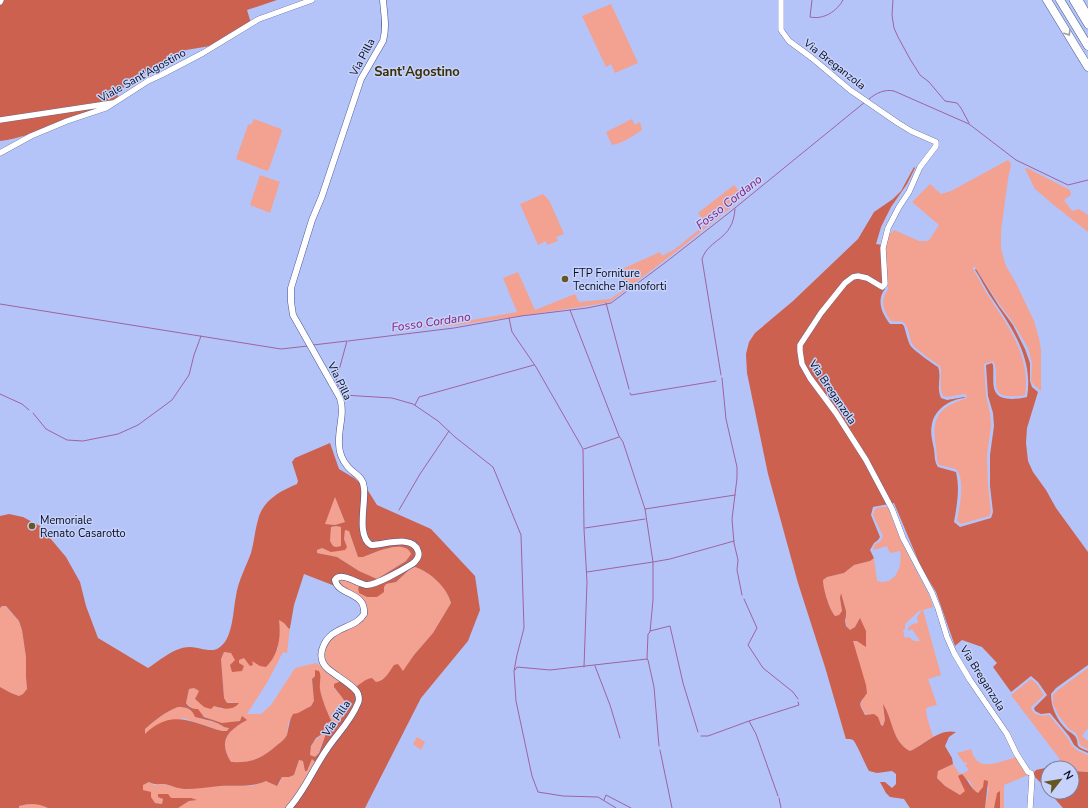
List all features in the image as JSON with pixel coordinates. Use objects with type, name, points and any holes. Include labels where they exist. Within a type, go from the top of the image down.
[{"type":"highway","points":[[1047,0],[1088,66]]},
{"type":"highway","points":[[1060,0],[1088,46]]},
{"type":"highway","points":[[1073,0],[1088,25]]},
{"type":"highway","points":[[1078,0],[1088,16]]},
{"type":"main road","name":"Via Pilla","points":[[289,808],[300,795],[318,763],[359,702],[358,694],[355,689],[328,670],[324,666],[321,658],[325,643],[330,636],[364,614],[363,604],[356,596],[338,588],[335,580],[336,578],[340,576],[362,584],[371,585],[412,564],[419,556],[419,551],[416,547],[408,542],[402,541],[371,545],[365,538],[363,529],[365,489],[363,482],[356,472],[348,467],[341,456],[339,443],[343,412],[342,404],[313,348],[293,315],[291,302],[291,288],[312,220],[322,196],[361,79],[383,41],[386,27],[382,0]]},
{"type":"street","name":"Viale Sant'Agostino","points":[[0,153],[32,136],[67,121],[106,108],[148,81],[203,53],[259,18],[312,0]]},
{"type":"street","name":"Via Breganzola","points":[[781,0],[780,27],[784,36],[850,90],[870,104],[911,131],[936,142],[936,146],[920,167],[909,192],[888,228],[883,248],[885,284],[882,287],[867,278],[858,276],[853,277],[845,283],[821,313],[802,341],[800,351],[802,364],[810,378],[836,413],[866,460],[892,509],[903,538],[932,593],[954,653],[970,680],[1007,734],[1016,753],[1028,772],[1031,773],[1030,808]]},
{"type":"street","points":[[0,120],[115,102]]},
{"type":"shaded area","points":[[0,0],[277,0],[247,10],[251,23],[210,46],[186,50],[116,92],[119,98],[88,112],[35,132],[0,141]]},
{"type":"shaded area","points":[[611,4],[638,63],[615,73],[611,64],[606,67],[582,16]]},
{"type":"shaded area","points":[[254,119],[281,129],[282,131],[267,171],[236,159],[248,125],[251,125]]},
{"type":"shaded area","points":[[632,119],[635,125],[640,122],[642,130],[624,141],[612,145],[606,132]]},
{"type":"shaded area","points":[[1008,160],[1011,165],[1001,231],[1001,249],[1006,266],[1034,321],[1039,338],[1041,350],[1041,391],[1031,381],[1032,363],[1028,348],[1014,324],[975,267],[972,267],[1016,341],[1021,354],[1026,381],[1025,395],[1003,395],[997,388],[996,372],[993,361],[984,364],[986,396],[991,426],[987,455],[991,512],[989,516],[961,524],[957,521],[961,494],[961,480],[956,469],[939,465],[937,458],[935,429],[938,416],[943,410],[956,402],[965,399],[967,396],[965,394],[947,397],[943,396],[940,366],[913,345],[908,329],[903,322],[891,321],[886,314],[883,302],[885,294],[888,290],[885,248],[889,235],[894,230],[919,241],[927,241],[930,239],[939,225],[912,202],[930,184],[941,194],[951,191]]},
{"type":"shaded area","points":[[914,167],[915,168],[907,184],[891,207],[881,227],[876,244],[883,245],[885,289],[882,293],[881,307],[890,324],[902,324],[910,345],[923,357],[938,367],[939,390],[941,398],[947,400],[965,398],[954,400],[940,409],[936,414],[931,430],[935,460],[938,467],[956,472],[958,491],[954,522],[960,527],[991,518],[993,512],[990,486],[990,455],[994,426],[993,413],[988,396],[986,365],[992,363],[993,365],[994,388],[997,394],[1001,397],[1010,399],[1027,397],[1028,382],[1024,355],[1012,330],[987,291],[975,270],[976,269],[999,306],[1013,325],[1025,349],[1030,363],[1030,381],[1032,387],[1038,392],[1027,428],[1026,443],[1028,461],[1033,472],[1046,490],[1056,508],[1088,552],[1088,665],[1056,688],[1051,694],[1053,709],[1060,722],[1075,736],[1078,746],[1088,751],[1088,753],[1074,745],[1069,736],[1050,713],[1041,714],[1035,711],[1034,708],[1047,695],[1038,682],[1031,676],[1011,692],[993,667],[997,663],[982,647],[962,640],[955,646],[936,592],[921,567],[894,503],[873,507],[871,515],[880,537],[870,550],[874,558],[870,561],[854,565],[844,573],[827,577],[823,580],[823,584],[829,604],[835,616],[839,615],[842,611],[840,598],[841,593],[846,611],[846,626],[850,630],[855,627],[860,618],[866,631],[866,647],[857,641],[853,641],[866,685],[867,693],[860,704],[865,715],[874,714],[878,717],[881,725],[883,726],[885,720],[883,704],[896,736],[904,747],[910,751],[944,732],[956,732],[949,737],[945,746],[952,758],[953,764],[938,771],[937,778],[945,786],[960,795],[965,791],[958,776],[962,774],[973,789],[978,793],[983,787],[984,780],[988,781],[985,808],[910,808],[904,799],[890,797],[880,782],[885,782],[892,788],[896,784],[896,774],[892,771],[877,773],[869,771],[859,749],[853,740],[846,739],[798,583],[768,474],[747,373],[746,354],[749,342],[755,333],[793,301],[858,239],[874,212],[893,199],[901,191]]},
{"type":"shaded area","points":[[1027,168],[1070,190],[1071,195],[1064,200],[1072,211],[1079,209],[1088,215],[1088,232],[1035,189],[1025,169]]},
{"type":"shaded area","points":[[260,175],[280,182],[270,213],[250,205]]},
{"type":"shaded area","points":[[734,185],[744,197],[610,302],[458,325],[419,328],[447,321],[472,320],[517,312],[503,278],[518,272],[535,310],[575,294],[579,302],[610,299],[627,288],[620,270],[660,252],[662,256],[675,249],[706,224],[698,213]]},
{"type":"shaded area","points":[[543,194],[549,200],[564,234],[556,237],[558,241],[547,245],[546,241],[538,245],[520,204]]},
{"type":"shaded area","points":[[330,443],[339,469],[354,478],[367,489],[377,505],[431,529],[475,576],[480,610],[468,641],[421,698],[365,808],[287,808],[293,802],[316,763],[312,759],[307,771],[305,771],[303,761],[299,760],[294,775],[282,777],[277,786],[266,781],[255,785],[189,789],[182,789],[149,782],[143,785],[143,790],[151,792],[151,797],[155,803],[162,804],[163,799],[158,797],[158,794],[168,794],[171,798],[191,798],[197,800],[189,801],[178,808],[48,808],[37,804],[30,804],[19,806],[19,808],[0,808],[0,687],[19,696],[27,689],[26,657],[22,630],[19,621],[6,606],[2,606],[0,608],[0,516],[9,514],[23,517],[40,526],[66,557],[80,582],[86,606],[98,638],[148,668],[168,654],[179,649],[194,647],[205,650],[213,650],[217,649],[224,643],[230,631],[237,590],[251,553],[260,513],[263,507],[278,493],[297,484],[298,481],[292,462],[295,458]],"holes":[[[335,497],[345,522],[335,525],[325,524]],[[331,527],[341,527],[341,546],[333,546],[330,541]],[[345,530],[349,531],[358,557],[363,557],[381,550],[396,547],[408,549],[411,554],[406,561],[377,579],[359,571],[337,557],[317,553],[317,550],[322,548],[331,552],[345,550],[347,547],[344,539]],[[415,567],[421,569],[432,576],[442,586],[451,603],[433,633],[414,655],[403,671],[398,664],[394,665],[382,680],[376,682],[372,678],[364,681],[353,689],[341,681],[334,684],[334,687],[345,702],[345,713],[337,725],[328,728],[319,753],[315,757],[310,755],[311,746],[316,738],[322,734],[326,723],[332,722],[321,692],[320,673],[319,671],[315,670],[315,676],[312,679],[314,701],[311,706],[293,714],[287,735],[284,739],[260,757],[250,761],[231,762],[227,755],[225,742],[234,728],[247,720],[242,716],[240,721],[222,723],[204,717],[198,709],[191,708],[186,703],[189,689],[194,688],[199,691],[195,699],[204,707],[211,709],[214,706],[228,709],[237,706],[239,703],[227,703],[224,698],[221,659],[224,652],[231,653],[235,660],[230,665],[232,672],[242,671],[244,666],[239,663],[239,660],[244,658],[250,666],[253,665],[252,661],[260,666],[266,667],[274,657],[278,645],[280,633],[279,620],[289,629],[290,628],[294,605],[304,574],[335,586],[341,575],[362,583],[358,588],[359,593],[367,597],[377,597],[384,592],[384,587],[386,584],[396,582],[410,569]],[[178,707],[184,707],[191,710],[195,717],[229,728],[227,731],[222,731],[195,722],[178,719],[161,723],[145,734],[145,729],[156,719]]]},
{"type":"shaded area","points":[[331,497],[335,497],[345,522],[335,525],[324,524]]},
{"type":"shaded area","points":[[880,507],[888,507],[901,541],[930,597],[933,607],[923,610],[941,675],[928,679],[937,705],[926,709],[933,737],[910,751],[904,747],[896,736],[883,705],[885,720],[883,726],[874,714],[866,715],[862,709],[861,704],[863,700],[859,663],[853,641],[857,641],[866,646],[866,631],[860,619],[855,627],[850,630],[846,623],[845,608],[841,594],[840,598],[842,611],[839,615],[835,616],[829,604],[823,584],[823,580],[827,577],[844,573],[854,565],[870,561],[874,558],[877,581],[889,581],[897,574],[901,557],[900,551],[890,553],[887,546],[873,550],[875,544],[880,542],[883,536],[873,515],[875,509]],"holes":[[[922,610],[917,617],[918,623],[912,624],[908,628],[909,631],[912,629],[920,641],[914,641],[909,637],[905,638],[903,631],[905,629],[905,624]]]},
{"type":"shaded area","points":[[331,527],[341,527],[341,546],[336,547],[333,546],[330,541]]},
{"type":"shaded area","points":[[345,530],[349,531],[358,557],[363,557],[381,550],[396,547],[408,549],[411,554],[406,561],[377,579],[359,571],[337,557],[317,553],[317,550],[322,548],[326,550],[347,547],[344,539]]},
{"type":"shaded area","points":[[415,567],[432,576],[442,586],[451,603],[433,633],[414,655],[403,672],[388,675],[381,681],[376,682],[370,678],[364,683],[353,688],[334,688],[346,701],[347,708],[337,725],[326,733],[318,754],[315,757],[310,755],[311,748],[321,735],[326,722],[332,722],[325,707],[319,682],[315,676],[312,679],[314,701],[289,721],[287,735],[284,739],[260,757],[250,761],[231,762],[225,748],[225,742],[230,732],[234,728],[247,720],[241,719],[240,721],[223,723],[205,717],[189,706],[186,702],[189,689],[194,688],[199,691],[195,699],[204,707],[214,706],[222,709],[234,702],[227,703],[224,698],[221,659],[224,652],[231,653],[239,663],[239,660],[244,658],[252,660],[278,649],[279,619],[289,629],[290,628],[287,653],[283,652],[268,681],[247,714],[261,714],[271,705],[295,668],[316,663],[324,668],[323,642],[361,616],[363,609],[356,598],[338,589],[336,577],[384,587],[386,584],[396,582],[410,569]]},
{"type":"shaded area","points":[[5,606],[19,621],[22,630],[26,657],[27,689],[19,696],[0,687],[0,608]]},
{"type":"shaded area","points":[[1088,668],[1088,729],[1082,736],[1088,741],[1088,749],[1081,746],[1076,733],[1069,729],[1059,716],[1053,704],[1053,695]]},
{"type":"shaded area","points":[[1031,679],[1036,683],[1044,695],[1031,707],[1033,712],[1038,715],[1049,715],[1067,737],[1072,746],[1078,751],[1088,755],[1088,772],[1080,772],[1080,760],[1059,760],[1011,695]]},
{"type":"shaded area","points":[[178,707],[189,709],[195,717],[217,723],[226,728],[229,727],[227,731],[222,731],[183,718],[145,734],[145,729],[153,722],[164,714]]},
{"type":"shaded area","points":[[417,737],[425,742],[421,750],[413,744]]},
{"type":"shaded area","points":[[971,749],[978,762],[983,764],[995,763],[1016,757],[1028,775],[1004,785],[1004,808],[1000,808],[1000,791],[994,808],[985,808],[989,787],[983,787],[979,793],[974,790],[969,780],[958,776],[966,791],[960,795],[945,786],[937,778],[938,771],[953,764],[959,773],[962,774],[969,770],[965,765],[967,764],[966,762],[964,763],[957,753]]},
{"type":"shaded area","points":[[312,759],[316,763],[309,778],[287,808],[178,808],[189,801],[196,800],[171,798],[163,799],[162,804],[155,803],[143,790],[143,785],[149,782],[154,785],[163,784],[185,789],[221,786],[251,786],[266,781],[272,782],[274,785],[280,783],[282,777],[294,775],[299,760],[303,761],[305,771],[307,771]]},
{"type":"shaded area","points":[[1040,769],[1040,782],[1032,775],[1036,770]]},
{"type":"shaded area","points":[[1080,772],[1088,772],[1088,808],[1063,808],[1056,800],[1080,800]]},
{"type":"shaded area","points":[[1000,791],[1000,808],[994,808],[997,793]]},
{"type":"shaded area","points":[[36,803],[48,808],[19,808],[19,806]]},
{"type":"waterway","points":[[812,0],[810,17],[815,18],[830,14],[843,0]]},
{"type":"waterway","points":[[893,0],[892,15],[894,28],[910,59],[920,75],[929,82],[945,101],[957,103],[969,123]]},
{"type":"waterway","name":"Fosso Cordano","points":[[869,99],[881,92],[894,91],[969,124],[1016,160],[1068,185],[1088,180]]},
{"type":"waterway","name":"Fosso Cordano","points":[[348,341],[454,328],[521,316],[587,308],[611,303],[730,212],[865,102]]},
{"type":"waterway","points":[[721,375],[702,259],[705,252],[726,233],[730,227],[735,209]]},
{"type":"waterway","points":[[606,303],[629,389]]},
{"type":"waterway","points":[[0,304],[281,349],[308,346]]},
{"type":"waterway","points":[[570,310],[619,436],[623,442],[645,509]]},
{"type":"waterway","points":[[509,318],[512,332],[536,367],[583,449],[584,529],[587,582],[584,667]]},
{"type":"waterway","points":[[33,413],[46,429],[67,440],[83,441],[118,434],[138,425],[172,400],[189,375],[201,336]]},
{"type":"waterway","points":[[313,345],[347,341],[336,381],[343,395],[392,398],[413,404],[438,421],[455,437],[493,467],[521,535],[524,628],[514,671],[516,701],[532,776],[538,792],[563,796],[598,797],[616,808]]},
{"type":"waterway","points":[[415,405],[419,397],[534,365]]},
{"type":"waterway","points":[[722,378],[726,419],[737,467],[732,519],[734,543],[738,560],[737,570],[742,595]]},
{"type":"waterway","points":[[630,393],[631,395],[716,381]]},
{"type":"waterway","points":[[0,394],[22,404],[29,410]]},
{"type":"waterway","points":[[399,510],[420,474],[449,431]]},
{"type":"waterway","points":[[584,449],[619,437]]},
{"type":"waterway","points":[[734,541],[670,559],[653,562],[645,509],[735,495]]},
{"type":"waterway","points":[[585,528],[645,519]]},
{"type":"waterway","points":[[587,572],[653,562],[653,600],[650,632],[648,634],[647,659]]},
{"type":"waterway","points":[[744,599],[757,628],[748,645],[763,668],[793,692],[798,699]]},
{"type":"waterway","points":[[650,631],[670,626],[683,683],[698,732]]},
{"type":"waterway","points":[[515,670],[517,667],[550,670],[647,659],[654,687],[659,746]]},
{"type":"waterway","points":[[595,666],[610,705],[620,738]]},
{"type":"waterway","points":[[778,796],[756,734],[749,721],[799,705],[798,702]]},
{"type":"waterway","points":[[701,736],[708,736],[749,721]]},
{"type":"waterway","points":[[660,750],[672,808]]},
{"type":"waterway","points":[[604,800],[606,795],[631,808]]},
{"type":"waterway","points":[[779,798],[781,808]]},
{"type":"place","name":"FTP Forniture Tecniche Pianoforti","points":[[565,279]]},
{"type":"place","name":"Memoriale Renato Casarotto","points":[[32,526]]},
{"type":"district","name":"Sant'Agostino","points":[[417,71]]}]
